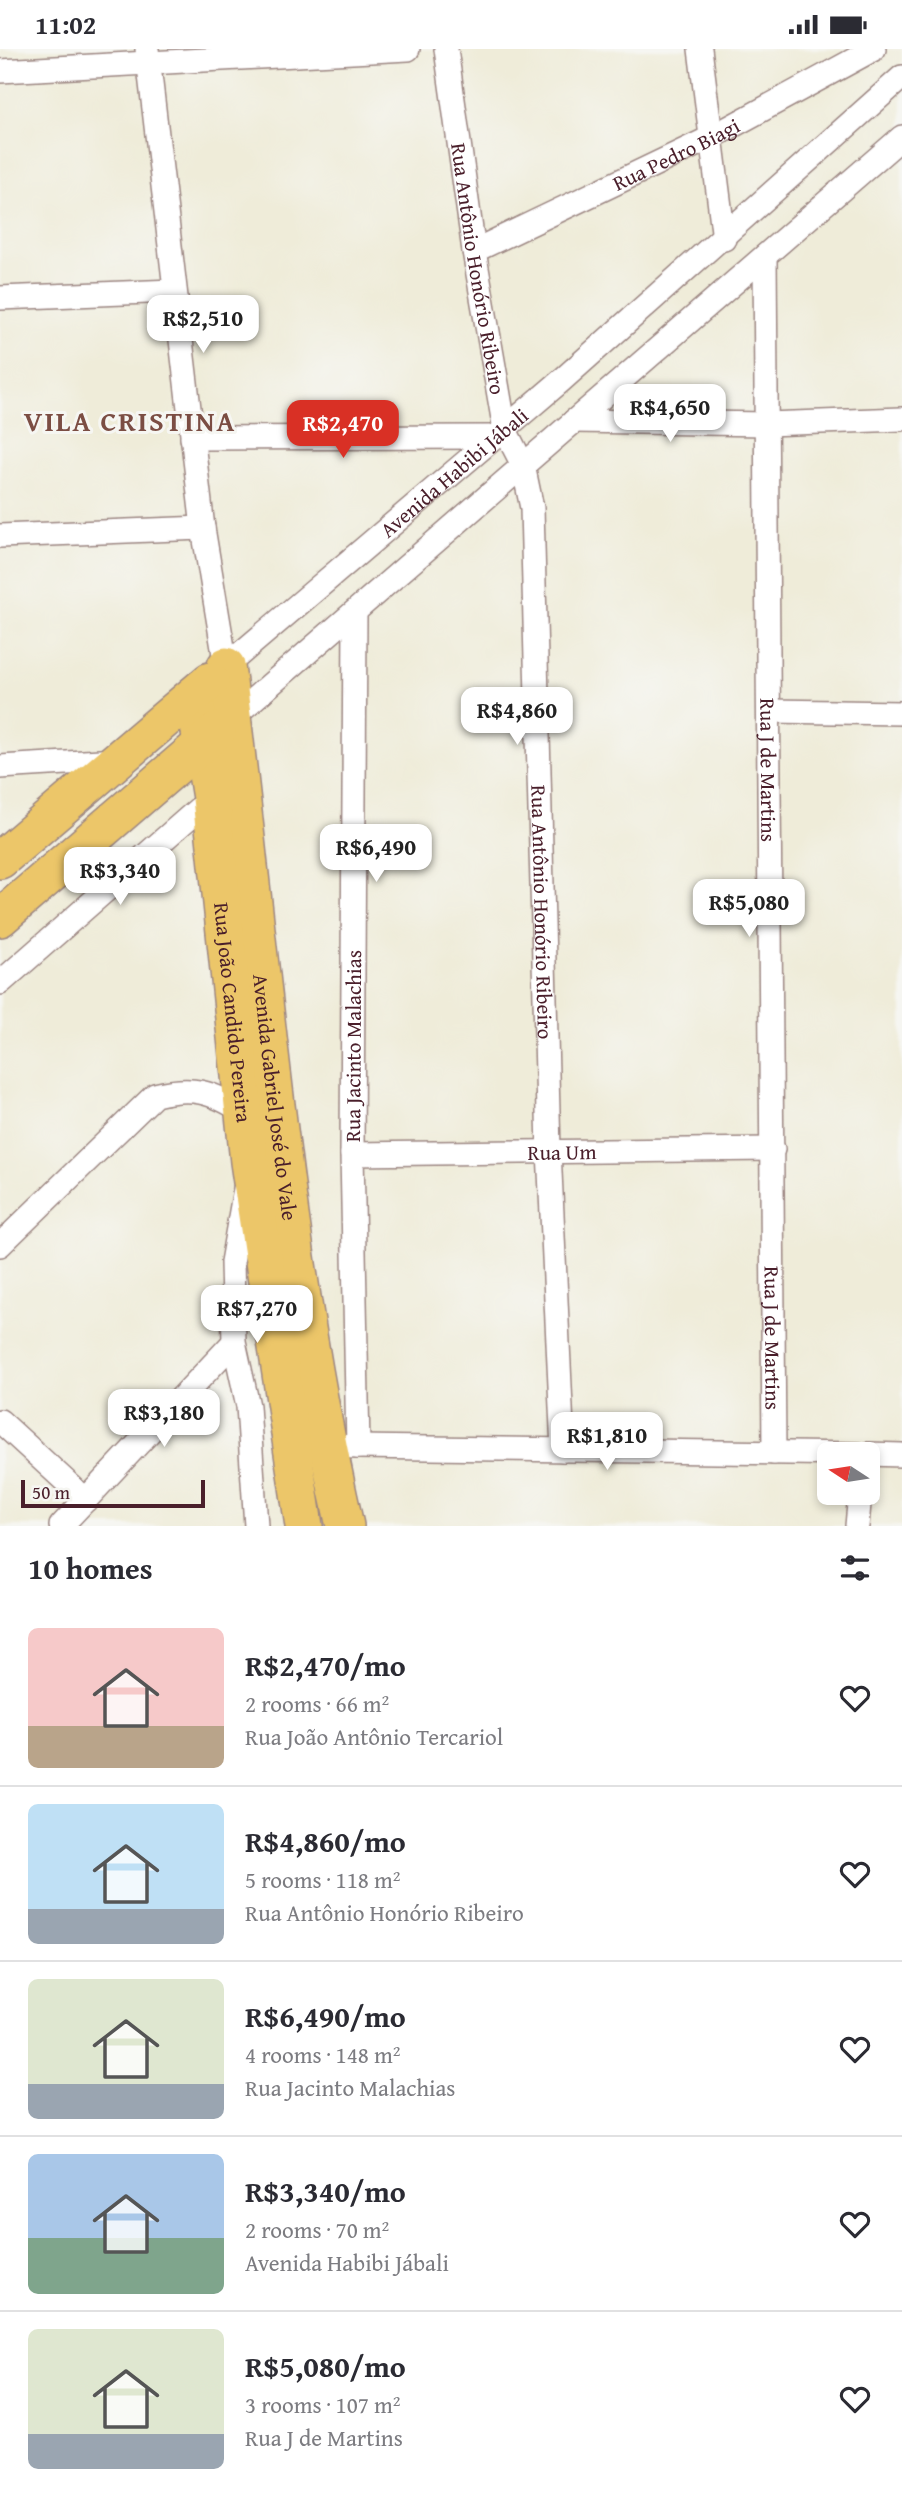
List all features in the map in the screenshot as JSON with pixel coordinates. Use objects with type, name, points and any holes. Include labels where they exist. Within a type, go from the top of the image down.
[{"type":"main road","name":"Avenida Habibi Jábali","points":[[0,860],[226,666]]},
{"type":"main road","name":"Avenida Gabriel José do Vale","points":[[226,666],[268,1031],[309,1348],[342,1447],[345,1526]]},
{"type":"main road","name":"Rua João Candido Pereira","points":[[194,695],[211,797],[249,1162],[304,1526]]},
{"type":"main road","name":"Avenida Habibi Jábali","points":[[0,918],[233,717]]},
{"type":"street","points":[[0,71],[148,56],[408,49]]},
{"type":"street","name":"Rua Antônio Honório Ribeiro","points":[[446,49],[499,433],[523,465],[532,508],[549,1150],[563,1450]]},
{"type":"street","points":[[699,49],[724,239]]},
{"type":"street","name":"Rua Pedro Biagi","points":[[474,251],[712,137],[874,49]]},
{"type":"street","points":[[148,56],[173,291],[203,527],[226,666]]},
{"type":"street","name":"Avenida Habibi Jábali","points":[[226,666],[724,239],[902,77]]},
{"type":"street","name":"Avenida Habibi Jábali","points":[[233,717],[902,137]]},
{"type":"street","name":"Rua J de Martins","points":[[765,256],[774,1453]]},
{"type":"street","points":[[0,298],[173,291]]},
{"type":"street","points":[[574,421],[767,424],[902,419]]},
{"type":"street","points":[[192,438],[499,433]]},
{"type":"street","points":[[0,536],[203,527]]},
{"type":"street","name":"Rua Jacinto Malachias","points":[[342,1447],[352,1154],[355,614]]},
{"type":"street","points":[[769,711],[902,713]]},
{"type":"street","points":[[0,767],[117,760]]},
{"type":"street","points":[[0,983],[211,797]]},
{"type":"street","points":[[0,1245],[155,1095],[180,1089],[216,1094],[243,1112]]},
{"type":"street","name":"Rua Um","points":[[352,1154],[773,1149]]},
{"type":"street","name":"Rua João Candido Pereira","points":[[249,1162],[232,1262],[234,1342],[248,1406],[256,1526]]},
{"type":"street","points":[[61,1526],[234,1342]]},
{"type":"street","points":[[0,1421],[86,1500]]},
{"type":"street","points":[[342,1447],[817,1454]]},
{"type":"street","points":[[880,1454],[902,1455]]},
{"type":"street","points":[[857,1526],[859,1505]]},
{"type":"district","name":"VILA CRISTINA","points":[[130,420]]}]
